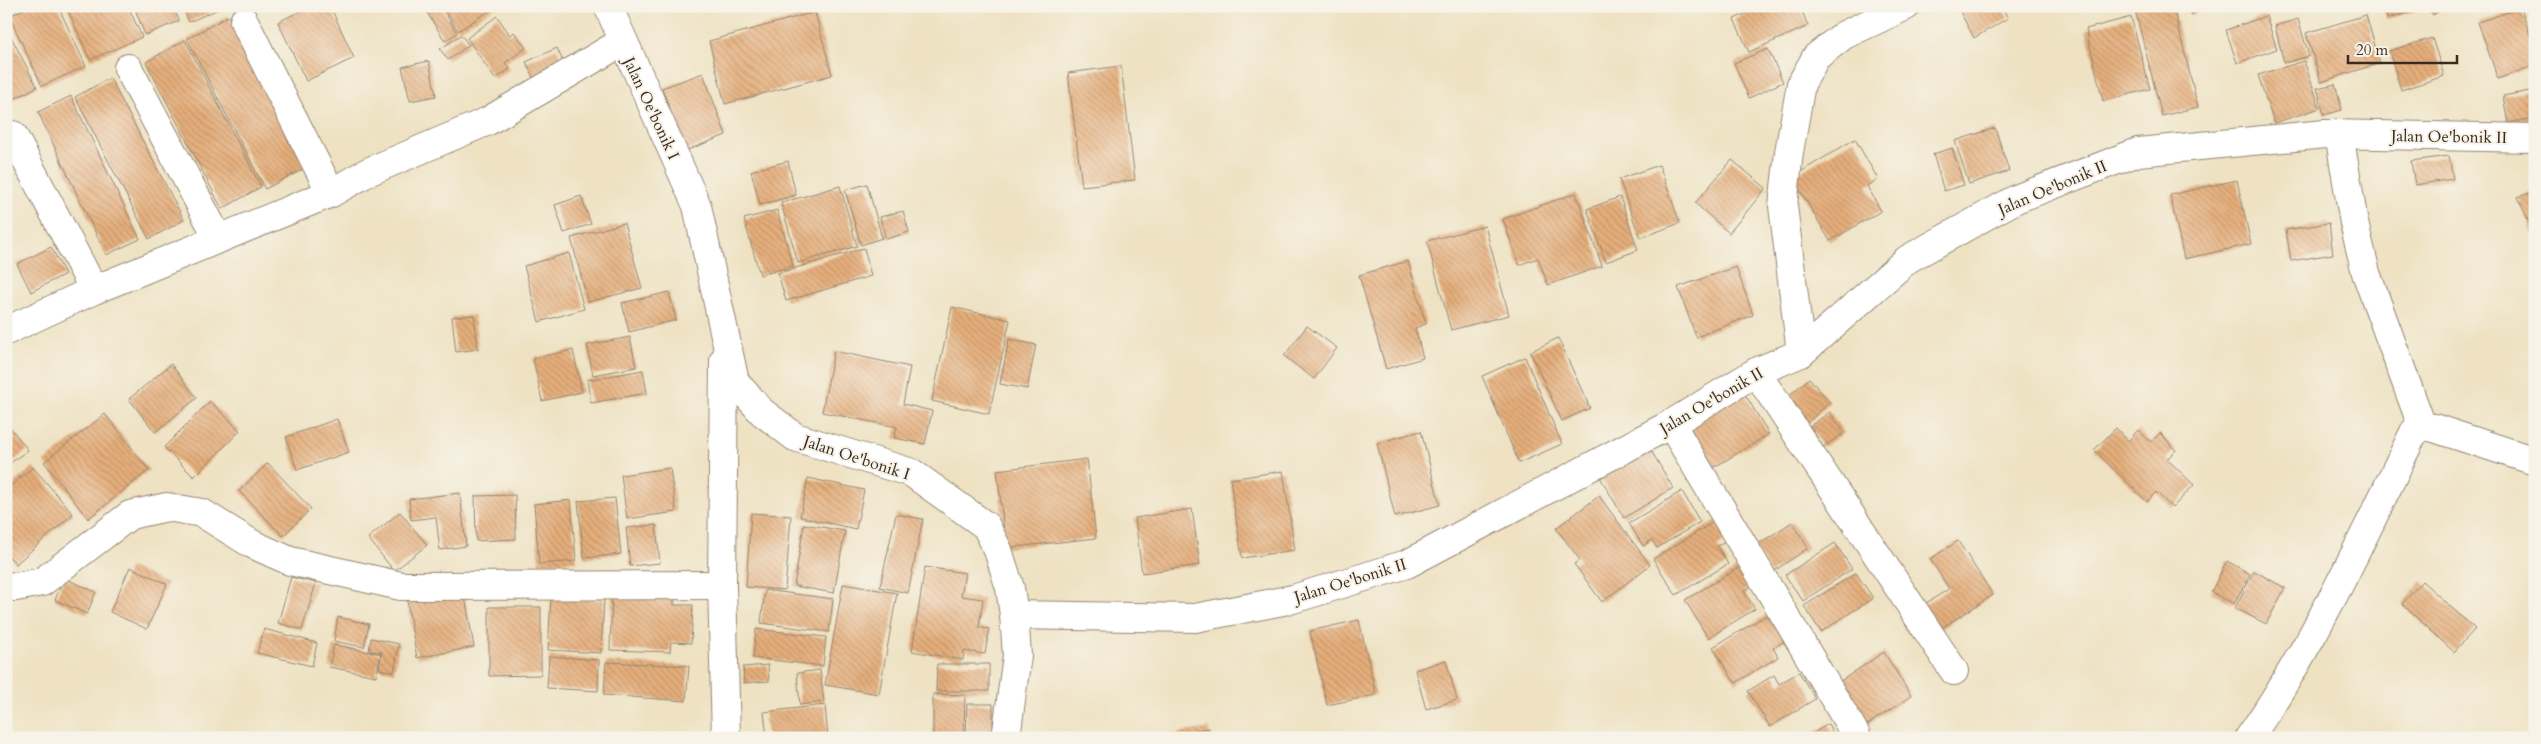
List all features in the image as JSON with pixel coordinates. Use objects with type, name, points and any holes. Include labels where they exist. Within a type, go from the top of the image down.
[{"type":"street","name":"Jalan Oe'bonik I","points":[[608,6],[622,42],[697,206],[735,382],[762,412],[794,437],[912,473],[986,526],[998,550],[1010,588],[1018,656],[1006,738]]},
{"type":"street","points":[[1801,353],[1783,206],[1789,152],[1802,84],[1816,57],[1844,35],[1906,6]]},
{"type":"street","points":[[244,21],[331,193]]},
{"type":"street","points":[[6,330],[94,290],[331,193],[368,172],[488,121],[622,42]]},
{"type":"street","points":[[128,68],[218,238]]},
{"type":"street","points":[[13,134],[94,290]]},
{"type":"street","points":[[2339,134],[2354,223],[2366,272],[2422,426]]},
{"type":"street","name":"Jalan Oe'bonik II","points":[[1014,615],[1195,618],[1302,596],[1407,564],[1671,424],[1756,372],[1801,353],[1908,259],[2016,199],[2138,152],[2339,134],[2535,138]]},
{"type":"street","points":[[724,333],[722,585],[726,738]]},
{"type":"street","points":[[1756,372],[1954,671]]},
{"type":"street","points":[[1671,424],[1856,735]]},
{"type":"street","points":[[2422,426],[2499,448],[2535,461]]},
{"type":"street","points":[[2249,738],[2282,690],[2347,571],[2414,432],[2422,426]]},
{"type":"street","points":[[6,586],[16,587],[42,582],[130,515],[167,507],[202,513],[252,544],[290,561],[401,586],[722,585]]},
{"type":"building","points":[[31,6],[58,6],[86,66],[42,86],[9,16]]},
{"type":"building","points":[[66,6],[128,6],[142,37],[90,60]]},
{"type":"building","points":[[134,6],[173,6],[179,21],[145,35]]},
{"type":"building","points":[[182,6],[225,6],[189,22]]},
{"type":"building","points":[[311,6],[330,6],[354,58],[306,81],[278,22]]},
{"type":"building","points":[[379,6],[396,6],[396,7],[381,12]]},
{"type":"building","points":[[423,6],[441,6],[457,33],[445,41]]},
{"type":"building","points":[[443,6],[497,6],[458,31]]},
{"type":"building","points":[[1763,6],[1800,6],[1808,26],[1749,52],[1734,19]]},
{"type":"building","points":[[1957,6],[2001,6],[2008,18],[1974,38]]},
{"type":"building","points":[[2134,6],[2173,6],[2198,107],[2162,116]]},
{"type":"building","points":[[2186,6],[2207,6],[2191,15]]},
{"type":"building","points":[[2383,6],[2414,6],[2415,11],[2387,19]]},
{"type":"building","points":[[2427,6],[2447,6],[2433,15]]},
{"type":"building","points":[[2521,8],[2535,50],[2535,65],[2498,79],[2478,22]]},
{"type":"building","points":[[815,12],[832,75],[725,104],[709,41]]},
{"type":"building","points":[[2366,15],[2380,63],[2321,82],[2306,33]]},
{"type":"building","points":[[228,16],[307,167],[265,189],[187,39]]},
{"type":"building","points":[[497,16],[510,35],[514,32],[526,48],[505,63],[510,69],[495,79],[467,38]]},
{"type":"building","points":[[2266,16],[2277,49],[2237,63],[2226,30]]},
{"type":"building","points":[[2131,17],[2150,89],[2103,101],[2086,29]]},
{"type":"building","points":[[2298,19],[2309,56],[2284,63],[2275,26]]},
{"type":"building","points":[[6,27],[37,87],[6,103]]},
{"type":"building","points":[[461,35],[469,45],[448,60],[440,49]]},
{"type":"building","points":[[2432,38],[2444,76],[2401,90],[2389,51]]},
{"type":"building","points":[[185,40],[261,187],[222,209],[146,62]]},
{"type":"building","points":[[557,48],[567,71],[537,86],[526,62]]},
{"type":"building","points":[[1768,49],[1783,82],[1749,98],[1734,63]]},
{"type":"building","points":[[429,61],[436,96],[410,101],[402,67]]},
{"type":"building","points":[[2304,61],[2320,108],[2274,123],[2258,75]]},
{"type":"building","points":[[1121,66],[1135,180],[1082,186],[1068,73]]},
{"type":"building","points":[[703,73],[726,135],[685,151],[662,88]]},
{"type":"building","points":[[110,78],[184,220],[149,239],[75,97]]},
{"type":"building","points":[[2335,84],[2342,110],[2324,115],[2317,88]]},
{"type":"building","points":[[2535,90],[2535,118],[2508,123],[2503,96]]},
{"type":"building","points":[[71,96],[140,239],[106,255],[38,112]]},
{"type":"building","points":[[1995,128],[2009,171],[1969,184],[1955,141]]},
{"type":"building","points":[[1855,139],[1878,179],[1867,186],[1881,211],[1830,241],[1792,177]]},
{"type":"building","points":[[1952,148],[1964,185],[1944,191],[1933,154]]},
{"type":"building","points":[[2449,156],[2453,179],[2415,185],[2411,161]]},
{"type":"building","points":[[1732,160],[1766,188],[1729,233],[1695,203]]},
{"type":"building","points":[[788,161],[796,195],[760,205],[751,171]]},
{"type":"building","points":[[1659,165],[1680,223],[1640,238],[1619,179]]},
{"type":"building","points":[[2237,180],[2251,244],[2184,259],[2170,195]]},
{"type":"building","points":[[867,184],[882,238],[861,245],[845,190]]},
{"type":"building","points":[[840,186],[857,246],[798,263],[781,203]]},
{"type":"building","points":[[2535,191],[2535,237],[2518,197]]},
{"type":"building","points":[[1576,193],[1602,266],[1548,285],[1538,258],[1519,265],[1503,219]]},
{"type":"building","points":[[581,196],[591,224],[564,233],[555,205]]},
{"type":"building","points":[[1620,197],[1638,250],[1606,262],[1587,209]]},
{"type":"building","points":[[777,210],[793,266],[760,275],[744,219]]},
{"type":"building","points":[[903,211],[909,232],[886,239],[880,217]]},
{"type":"building","points":[[624,223],[642,288],[588,302],[571,238]]},
{"type":"building","points":[[2329,223],[2333,254],[2291,261],[2286,230]]},
{"type":"building","points":[[1485,226],[1509,315],[1451,330],[1427,241]]},
{"type":"building","points":[[51,247],[65,274],[31,292],[17,264]]},
{"type":"building","points":[[864,248],[871,276],[786,301],[778,273]]},
{"type":"building","points":[[569,253],[584,309],[539,322],[524,266]]},
{"type":"building","points":[[1408,261],[1426,324],[1415,328],[1423,358],[1386,369],[1359,275]]},
{"type":"building","points":[[1736,267],[1753,315],[1696,337],[1678,287]]},
{"type":"building","points":[[669,292],[676,320],[629,332],[622,303]]},
{"type":"building","points":[[952,307],[1010,320],[989,414],[932,401]]},
{"type":"building","points":[[474,315],[478,349],[456,352],[452,317]]},
{"type":"building","points":[[1307,326],[1337,348],[1314,379],[1284,356]]},
{"type":"building","points":[[630,337],[636,367],[593,375],[587,345]]},
{"type":"building","points":[[1558,338],[1590,408],[1562,421],[1530,352]]},
{"type":"building","points":[[1009,339],[1036,345],[1027,389],[1000,384]]},
{"type":"building","points":[[573,350],[582,392],[542,401],[533,358]]},
{"type":"building","points":[[834,351],[910,367],[903,404],[932,411],[925,444],[894,438],[897,427],[822,412]]},
{"type":"building","points":[[1525,357],[1562,444],[1519,463],[1482,376]]},
{"type":"building","points":[[171,364],[197,398],[155,432],[129,399]]},
{"type":"building","points":[[643,370],[647,393],[591,403],[587,380]]},
{"type":"building","points":[[1809,378],[1830,402],[1803,427],[1781,403]]},
{"type":"building","points":[[1740,386],[1769,434],[1708,471],[1679,423]]},
{"type":"building","points":[[210,401],[240,431],[194,477],[164,447]]},
{"type":"building","points":[[1830,412],[1844,433],[1823,447],[1810,426]]},
{"type":"building","points":[[105,414],[149,470],[88,519],[44,462]]},
{"type":"building","points":[[337,419],[349,452],[297,470],[286,437]]},
{"type":"building","points":[[6,422],[28,450],[6,466]]},
{"type":"building","points":[[2116,428],[2128,441],[2138,430],[2151,442],[2160,433],[2176,450],[2167,459],[2194,485],[2172,508],[2156,492],[2147,502],[2094,450]]},
{"type":"building","points":[[1421,431],[1440,505],[1395,517],[1377,443]]},
{"type":"building","points":[[1649,447],[1673,488],[1624,518],[1600,477]]},
{"type":"building","points":[[1087,459],[1096,538],[1006,548],[997,470]]},
{"type":"building","points":[[268,463],[311,509],[283,536],[239,491]]},
{"type":"building","points":[[33,467],[73,514],[16,564],[6,553],[6,490]]},
{"type":"building","points":[[670,468],[676,512],[627,519],[621,475]]},
{"type":"building","points":[[1283,471],[1295,550],[1242,558],[1230,479]]},
{"type":"building","points":[[808,478],[864,490],[856,529],[800,517]]},
{"type":"building","points":[[1682,491],[1700,522],[1657,548],[1652,540],[1643,546],[1629,523]]},
{"type":"building","points":[[460,493],[466,546],[440,550],[436,517],[411,520],[409,499]]},
{"type":"building","points":[[515,495],[516,539],[476,541],[475,496]]},
{"type":"building","points":[[1599,496],[1650,565],[1602,602],[1574,564],[1580,560],[1556,528]]},
{"type":"building","points":[[615,498],[621,554],[584,558],[578,501]]},
{"type":"building","points":[[571,500],[576,561],[539,564],[534,504]]},
{"type":"building","points":[[1192,509],[1200,565],[1142,573],[1135,518]]},
{"type":"building","points":[[400,512],[427,545],[394,571],[368,538]]},
{"type":"building","points":[[751,513],[791,516],[785,590],[746,587]]},
{"type":"building","points":[[896,514],[923,519],[908,593],[880,587]]},
{"type":"building","points":[[1717,520],[1728,539],[1717,546],[1728,564],[1676,595],[1653,559]]},
{"type":"building","points":[[1792,522],[1808,548],[1771,573],[1754,547]]},
{"type":"building","points":[[804,524],[845,531],[834,593],[794,586]]},
{"type":"building","points":[[656,525],[660,563],[630,566],[626,528]]},
{"type":"building","points":[[1958,541],[1993,595],[1934,633],[1918,608],[1949,589],[1930,559]]},
{"type":"building","points":[[1835,543],[1852,569],[1803,601],[1785,575]]},
{"type":"building","points":[[2227,561],[2250,574],[2234,604],[2211,592]]},
{"type":"building","points":[[1745,564],[1756,583],[1744,591],[1755,609],[1708,638],[1685,600]]},
{"type":"building","points":[[130,567],[167,584],[147,629],[110,612]]},
{"type":"building","points":[[925,567],[965,573],[961,596],[983,599],[979,627],[989,629],[985,654],[964,651],[963,660],[912,651]]},
{"type":"building","points":[[2254,571],[2285,588],[2266,624],[2235,608]]},
{"type":"building","points":[[1856,573],[1873,598],[1821,632],[1804,606]]},
{"type":"building","points":[[291,577],[316,583],[302,630],[278,623]]},
{"type":"building","points":[[64,578],[96,592],[87,614],[55,600]]},
{"type":"building","points":[[2422,581],[2475,629],[2454,652],[2402,604]]},
{"type":"building","points":[[843,584],[897,593],[879,694],[825,685]]},
{"type":"building","points":[[765,590],[833,599],[829,632],[761,623]]},
{"type":"building","points":[[464,591],[474,647],[417,658],[407,601]]},
{"type":"building","points":[[612,591],[674,593],[674,605],[693,605],[691,643],[671,642],[670,652],[610,650]]},
{"type":"building","points":[[551,597],[604,600],[601,653],[548,650]]},
{"type":"building","points":[[489,607],[541,607],[541,675],[489,676]]},
{"type":"building","points":[[1772,612],[1788,639],[1773,648],[1778,657],[1735,683],[1713,647]]},
{"type":"building","points":[[338,617],[369,624],[364,647],[334,641]]},
{"type":"building","points":[[1359,620],[1376,695],[1327,705],[1310,631]]},
{"type":"building","points":[[264,629],[317,643],[312,666],[257,653]]},
{"type":"building","points":[[756,629],[826,637],[823,666],[753,658]]},
{"type":"building","points":[[371,638],[399,644],[394,672],[379,669],[382,652],[369,651]]},
{"type":"building","points":[[334,645],[381,654],[376,676],[329,667]]},
{"type":"building","points":[[1884,652],[1911,696],[1867,725],[1839,682]]},
{"type":"building","points":[[549,656],[599,660],[598,691],[547,688]]},
{"type":"building","points":[[1446,660],[1457,700],[1426,709],[1415,670]]},
{"type":"building","points":[[606,662],[689,666],[686,701],[604,695]]},
{"type":"building","points":[[937,664],[989,664],[989,691],[936,691]]},
{"type":"building","points":[[768,665],[769,681],[744,683],[743,667]]},
{"type":"building","points":[[820,670],[824,702],[800,705],[797,673]]},
{"type":"building","points":[[1799,672],[1815,699],[1770,727],[1748,691],[1774,675],[1779,684]]},
{"type":"building","points":[[933,694],[965,695],[964,738],[933,738]]},
{"type":"building","points":[[967,704],[993,704],[993,738],[966,738]]},
{"type":"building","points":[[825,705],[828,738],[767,738],[764,712]]},
{"type":"building","points":[[1828,724],[1836,738],[1806,738]]},
{"type":"building","points":[[1209,728],[1211,738],[1178,738],[1178,733]]},
{"type":"building","points":[[1174,734],[1175,738],[1155,738],[1155,737]]}]
